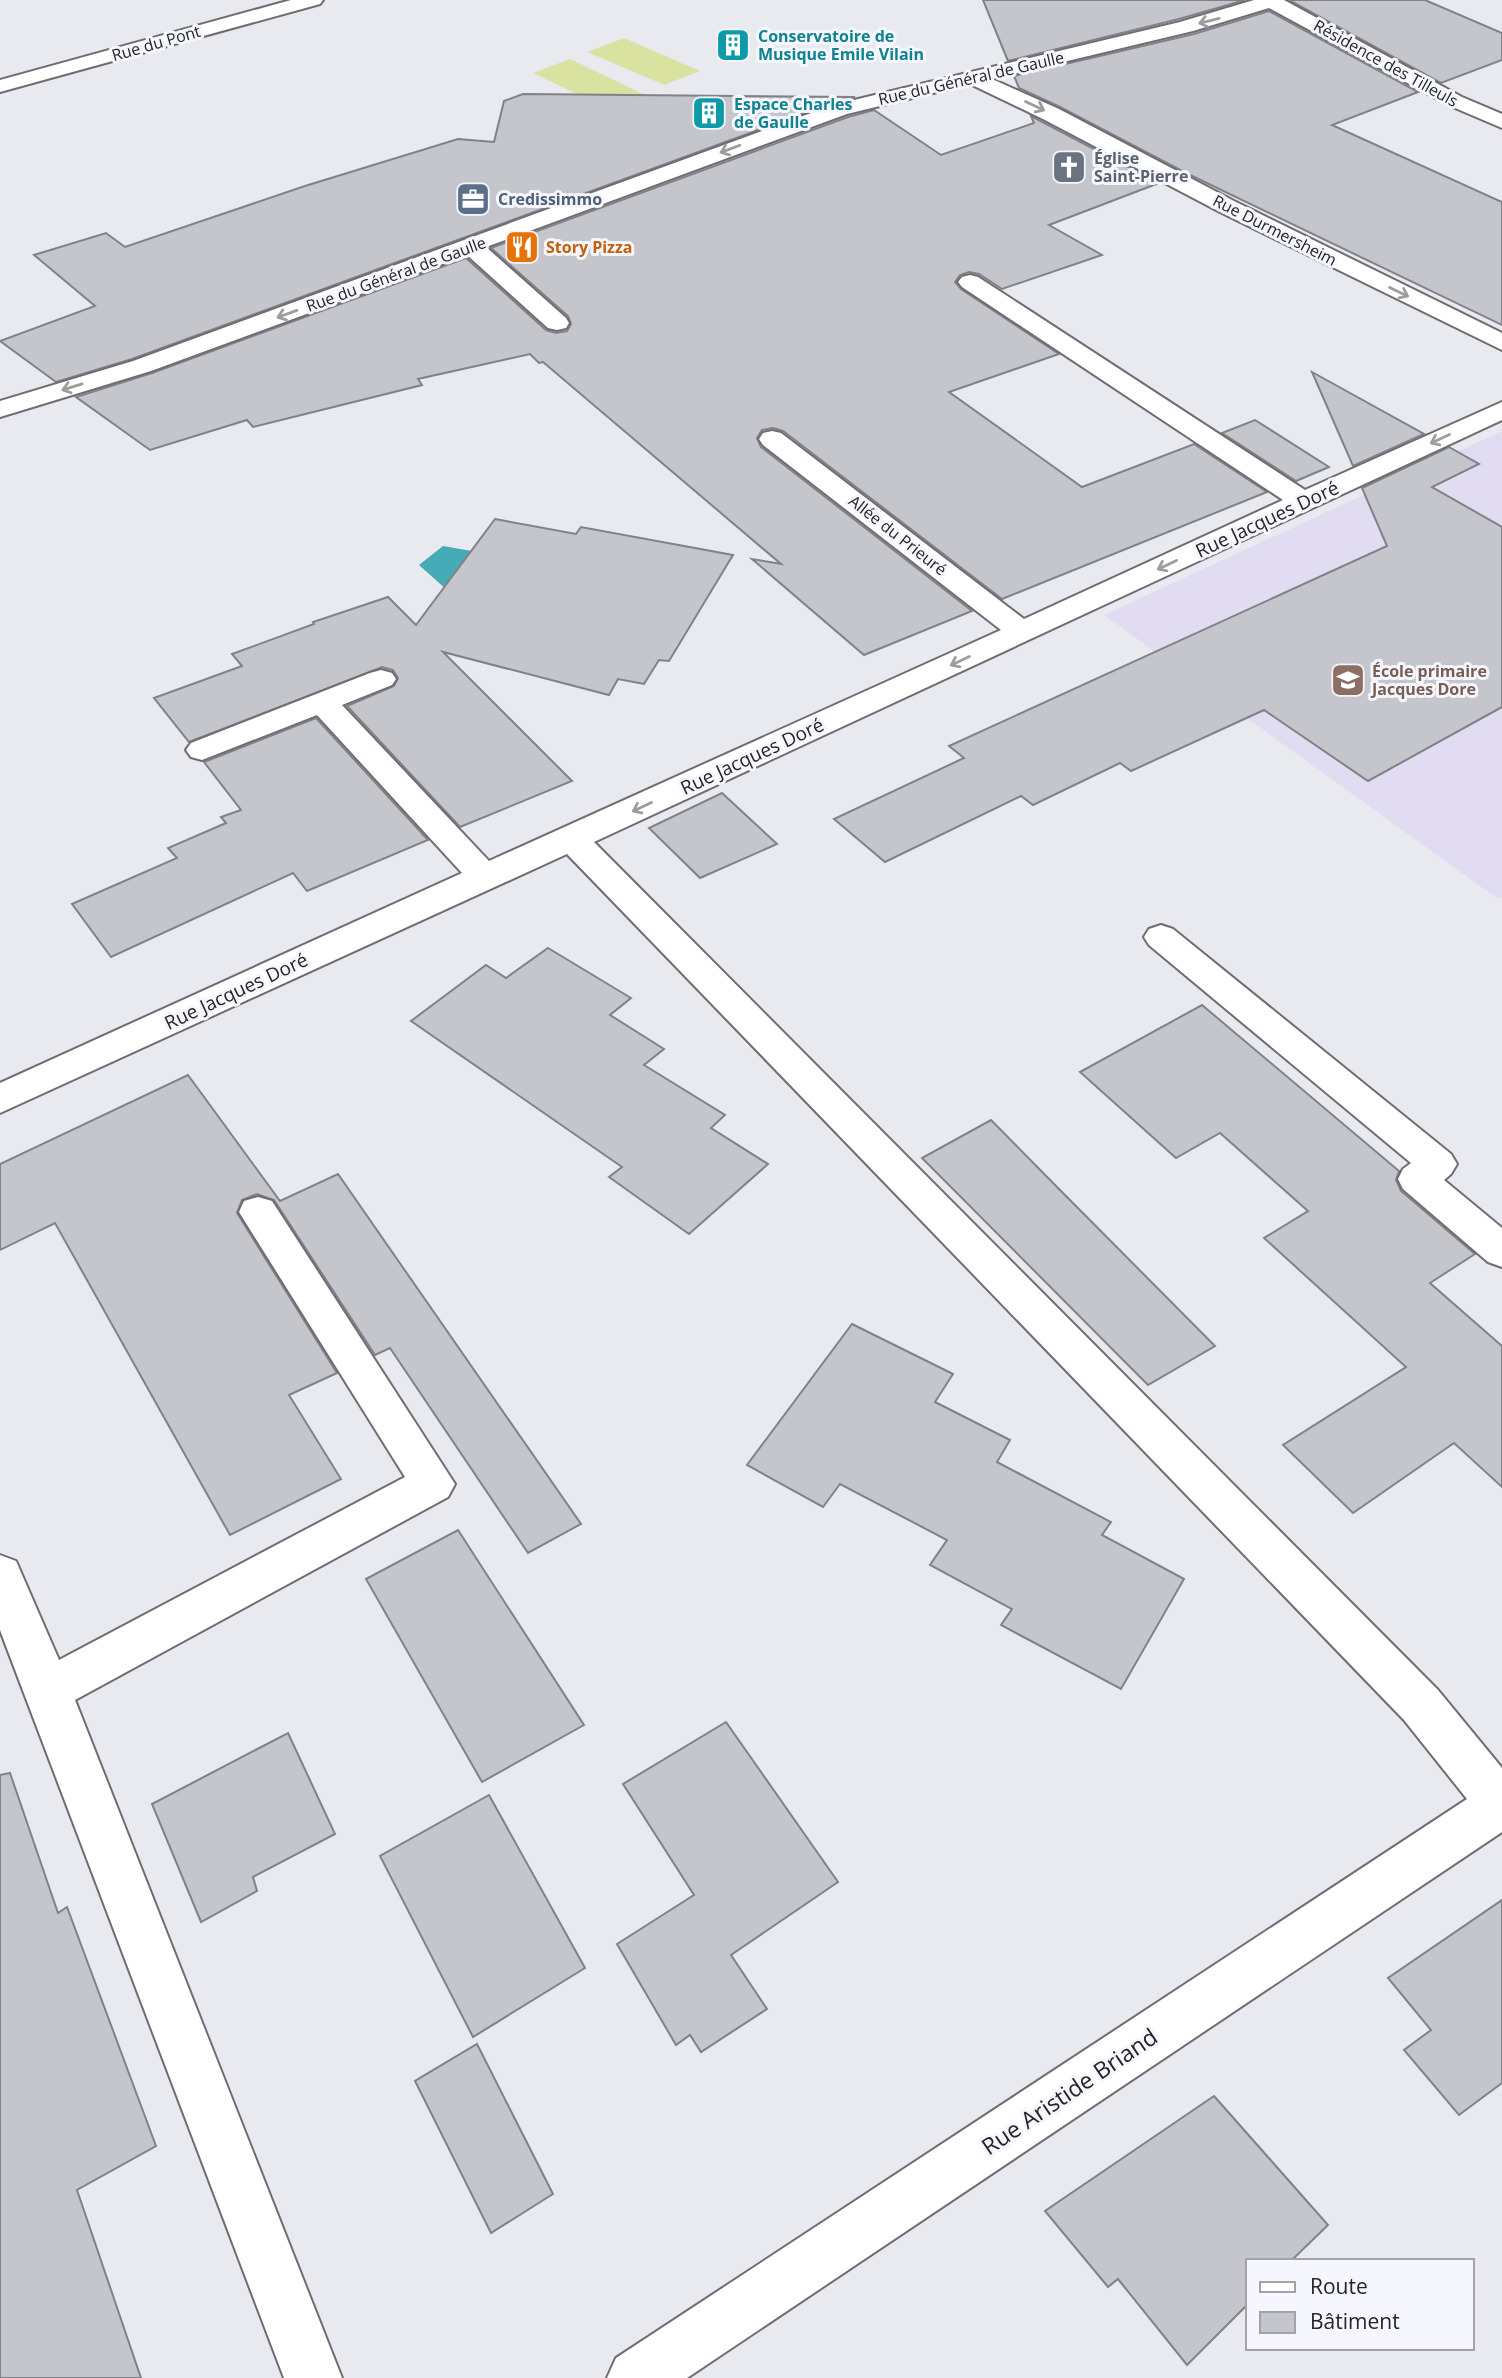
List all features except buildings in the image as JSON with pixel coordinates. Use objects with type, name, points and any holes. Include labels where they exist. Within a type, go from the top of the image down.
[{"type":"street","name":"Rue du Pont","points":[[0,86],[313,0]]},
{"type":"street","name":"Rue du Général de Gaulle","points":[[0,409],[142,366],[472,247],[840,109],[1222,18],[1273,1]]},
{"type":"street","name":"Résidence des Tilleuls","points":[[1273,1],[1455,101],[1502,122]]},
{"type":"street","name":"Rue Durmersheim","points":[[973,78],[1051,114],[1226,206],[1502,343]]},
{"type":"street","points":[[472,247],[556,323]]},
{"type":"street","points":[[970,282],[1304,502]]},
{"type":"street","name":"Rue Jacques Doré","points":[[0,1099],[485,876],[572,839],[1502,410]]},
{"type":"street","name":"Allée du Prieuré","points":[[772,439],[1023,632]]},
{"type":"street","points":[[202,750],[381,679]]},
{"type":"street","points":[[322,702],[460,853],[485,876]]},
{"type":"street","points":[[572,839],[1421,1705],[1502,1804]]},
{"type":"street","points":[[1161,937],[1438,1164],[1417,1179],[1502,1251]]},
{"type":"street","points":[[48,1690],[433,1484],[258,1212]]},
{"type":"street","points":[[0,1575],[48,1690],[313,2378]]},
{"type":"street","name":"Rue Aristide Briand","points":[[636,2378],[1502,1804]]},
{"type":"shaded area","name":"École primaire Jacques Dore","points":[[1502,431],[1502,897],[1498,899],[1104,615]]},
{"type":"green space","points":[[624,38],[700,71],[664,85],[587,52]]},
{"type":"green space","points":[[570,59],[643,94],[606,108],[533,73]]},
{"type":"water","points":[[443,546],[472,551],[457,599],[419,565]]},
{"type":"place","name":"Conservatoire de Musique Emile Vilain","points":[[733,45]]},
{"type":"place","name":"Espace Charles de Gaulle","points":[[709,113]]},
{"type":"place","name":"Église Saint-Pierre","points":[[1069,167]]},
{"type":"place","name":"Credissimmo","points":[[473,199]]},
{"type":"place","name":"Story Pizza","points":[[522,247]]},
{"type":"place","name":"École primaire Jacques Dore","points":[[1348,680]]}]
